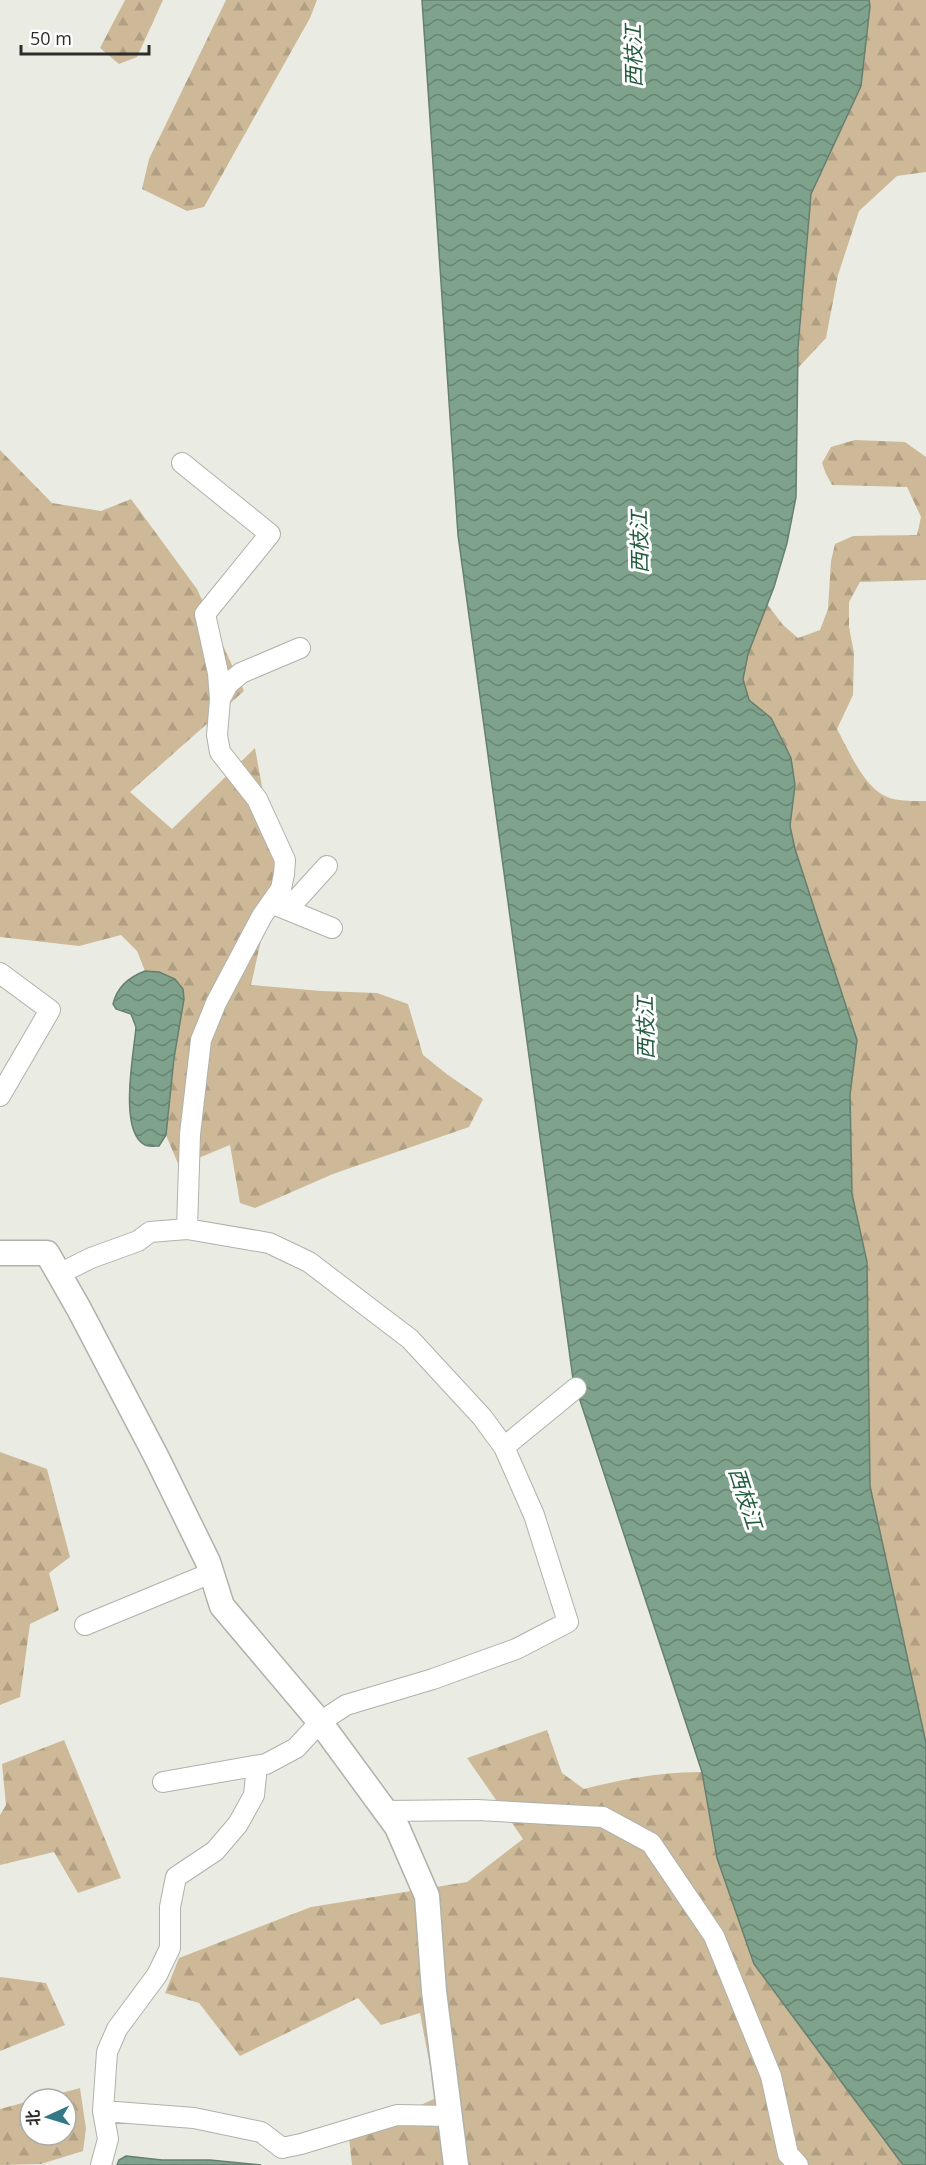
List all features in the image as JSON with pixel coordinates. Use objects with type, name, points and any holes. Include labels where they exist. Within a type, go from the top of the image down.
[{"type":"street","points":[[182,463],[270,534],[205,614],[218,673],[220,699],[217,735],[220,752],[257,799],[285,860],[280,906]]},
{"type":"street","points":[[220,699],[228,684],[241,673],[300,648]]},
{"type":"street","points":[[187,1229],[190,1134],[201,1040],[216,1003],[262,916],[280,906],[327,866]]},
{"type":"street","points":[[280,906],[332,928]]},
{"type":"street","points":[[0,973],[50,1010],[0,1096]]},
{"type":"street","points":[[59,1274],[91,1258],[138,1241],[150,1232],[187,1229],[269,1243],[309,1262],[410,1339],[483,1417],[504,1447],[534,1515],[568,1622],[516,1649],[433,1679],[346,1705],[320,1722],[296,1749],[266,1764],[163,1782]]},
{"type":"street","points":[[0,1253],[46,1253],[79,1309],[157,1458],[211,1573],[222,1606],[320,1722],[397,1827],[427,1896],[434,1991],[456,2165]]},
{"type":"street","points":[[504,1447],[576,1388]]},
{"type":"street","points":[[85,1625],[211,1573]]},
{"type":"street","points":[[101,2165],[108,2139],[103,2111],[107,2052],[117,2029],[157,1975],[170,1948],[170,1907],[176,1877],[215,1851],[238,1824],[254,1795],[257,1766]]},
{"type":"street","points":[[385,1811],[477,1810],[603,1817],[651,1844],[714,1936],[771,2076],[788,2154],[798,2165]]},
{"type":"street","points":[[103,2111],[194,2118],[261,2132],[282,2148],[397,2115],[450,2116]]},
{"type":"green space","points":[[125,0],[163,0],[137,57],[119,64],[100,48]]},
{"type":"green space","points":[[226,0],[317,0],[310,18],[204,207],[187,211],[142,189],[149,159]]},
{"type":"green space","points":[[869,0],[926,0],[926,172],[897,176],[859,211],[838,275],[826,338],[797,369],[811,194],[861,86]]},
{"type":"green space","points":[[855,440],[905,442],[926,457],[926,580],[860,582],[849,602],[849,627],[854,653],[853,695],[837,729],[856,765],[875,790],[893,799],[926,801],[926,1743],[870,1486],[867,1262],[852,1194],[850,1095],[857,1040],[795,849],[790,826],[795,785],[771,718],[749,700],[743,679],[748,654],[767,604],[783,625],[798,638],[820,630],[828,609],[831,561],[835,544],[853,536],[917,535],[921,517],[907,487],[832,485],[822,463],[831,447]]},
{"type":"green space","points":[[0,450],[52,503],[101,511],[131,499],[197,589],[244,691],[130,792],[172,829],[255,748],[277,869],[251,985],[377,993],[408,1004],[423,1055],[483,1099],[469,1127],[333,1174],[255,1208],[240,1203],[230,1145],[179,1166],[166,1135],[174,1058],[184,999],[159,972],[145,971],[137,951],[121,935],[79,946],[0,937]]},
{"type":"green space","points":[[0,1452],[47,1469],[70,1557],[49,1573],[59,1610],[30,1624],[20,1697],[0,1705]]},
{"type":"green space","points":[[547,1730],[562,1773],[584,1789],[642,1777],[702,1772],[717,1858],[754,1964],[903,2165],[352,2165],[349,2138],[436,2098],[420,2013],[381,2025],[358,1998],[240,2056],[199,2003],[165,1993],[179,1958],[311,1907],[467,1882],[523,1839],[467,1758]]},
{"type":"green space","points":[[64,1740],[121,1878],[78,1893],[54,1852],[0,1865],[0,1815],[6,1805],[2,1764]]},
{"type":"green space","points":[[0,1977],[46,1983],[65,2025],[0,2051]]},
{"type":"green space","points":[[80,2088],[86,2129],[83,2151],[41,2164],[0,2165],[0,2109],[18,2104],[18,2147],[78,2147],[78,2089]]},
{"type":"water","name":"西枝江","points":[[422,0],[869,0],[861,86],[811,194],[798,348],[796,497],[787,543],[774,587],[748,654],[743,679],[749,700],[771,718],[791,758],[795,785],[790,826],[795,849],[857,1040],[850,1095],[852,1194],[867,1262],[870,1486],[926,1743],[926,2165],[903,2165],[754,1964],[717,1858],[702,1772],[573,1379],[458,535]]},
{"type":"water","points":[[145,971],[159,972],[175,979],[183,989],[184,999],[174,1058],[166,1135],[159,1146],[145,1145],[137,1137],[132,1124],[130,1091],[136,1027],[131,1014],[116,1009],[113,1004],[124,983]]},
{"type":"water","points":[[126,2156],[261,2165],[117,2165],[119,2160]]}]
